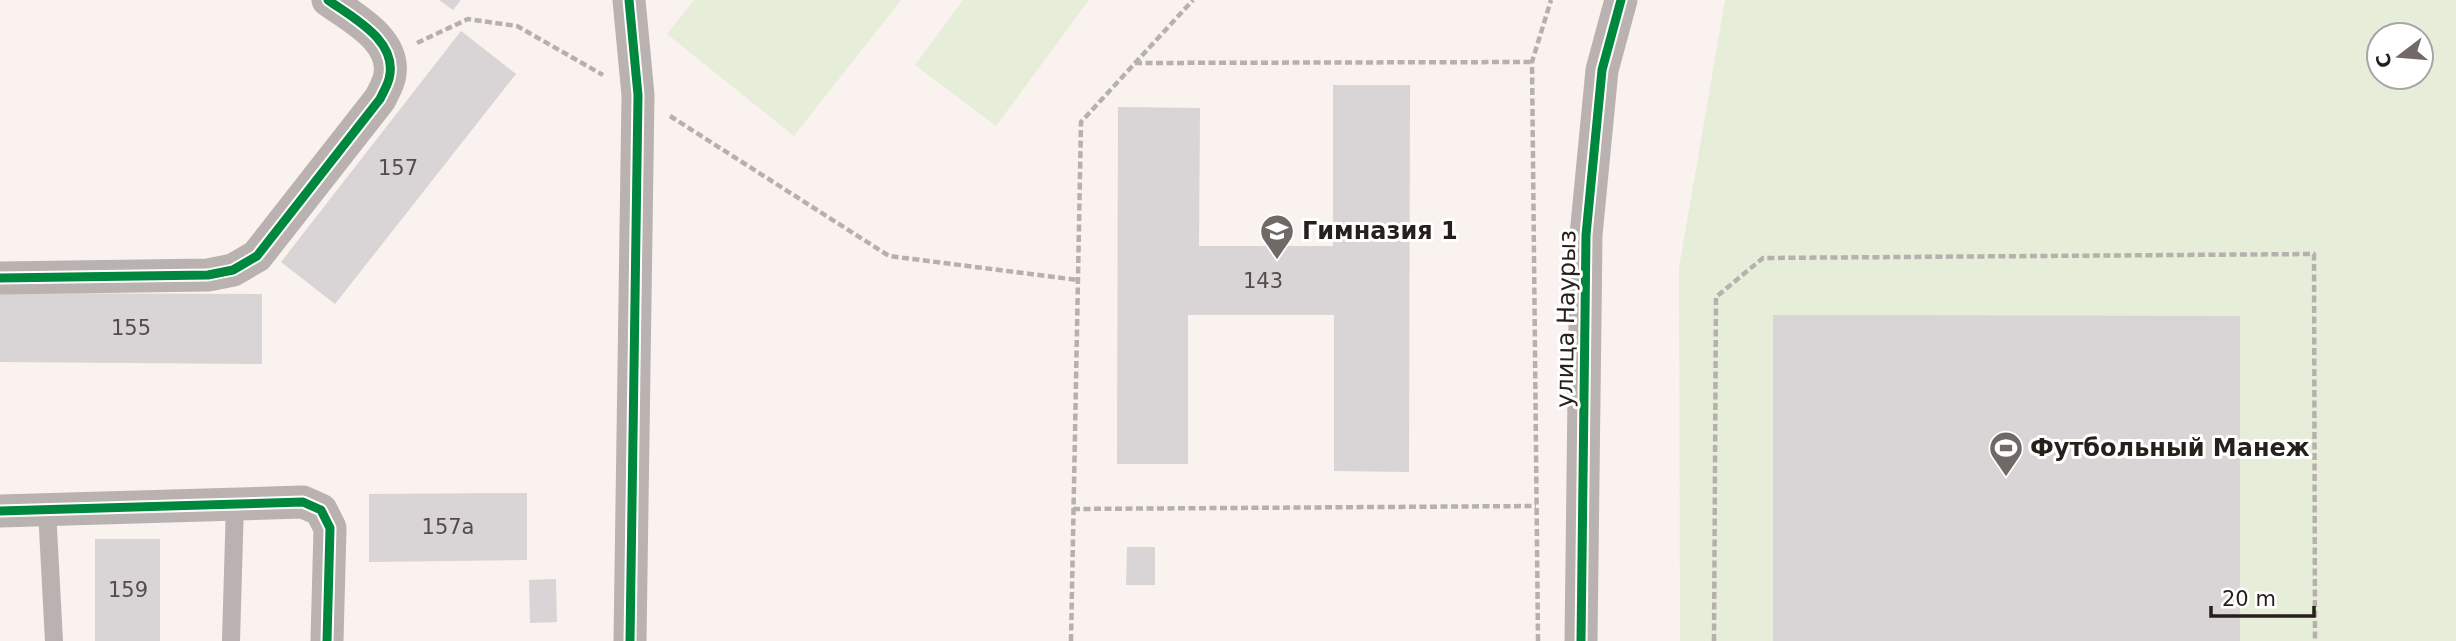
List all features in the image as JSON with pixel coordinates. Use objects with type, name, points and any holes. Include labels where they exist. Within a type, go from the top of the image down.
[{"type":"street","points":[[0,278],[208,275],[233,270],[257,256],[380,99],[390,76],[388,56],[374,33],[328,0]]},
{"type":"street","points":[[629,0],[638,95],[630,641]]},
{"type":"street","name":"улица Наурыз","points":[[1581,641],[1586,235],[1602,70],[1621,0]]},
{"type":"street","points":[[0,511],[303,502],[321,510],[330,528],[327,641]]},
{"type":"lane","points":[[231,641],[235,503]]},
{"type":"lane","points":[[47,510],[54,641]]},
{"type":"path","points":[[1071,641],[1081,122],[1193,0]]},
{"type":"path","points":[[1538,641],[1532,62],[1551,0]]},
{"type":"path","points":[[388,56],[468,19],[517,26],[638,95],[889,256],[1078,280]]},
{"type":"path","points":[[1135,63],[1532,62]]},
{"type":"path","points":[[1714,641],[1716,297],[1763,258],[2314,254],[2315,641]]},
{"type":"path","points":[[1073,509],[1536,506]]},
{"type":"green space","points":[[694,0],[901,0],[794,136],[667,34]]},
{"type":"green space","points":[[963,0],[1089,0],[996,126],[915,65]]},
{"type":"green space","points":[[1725,0],[2456,0],[2456,641],[1680,641],[1679,268]]},
{"type":"building","points":[[439,0],[461,0],[453,10]]},
{"type":"building","points":[[461,31],[516,74],[335,304],[281,262]]},
{"type":"building","points":[[1333,85],[1410,85],[1409,472],[1334,471],[1334,315],[1188,315],[1188,464],[1117,464],[1118,107],[1200,108],[1199,246],[1333,246]]},
{"type":"building","points":[[0,293],[262,294],[262,364],[0,362]]},
{"type":"building","name":"Футбольный Манеж","points":[[1773,315],[2240,316],[2240,641],[1773,641]]},
{"type":"building","points":[[527,493],[527,560],[369,562],[369,494]]},
{"type":"building","points":[[95,539],[160,539],[160,641],[95,641]]},
{"type":"building","points":[[1127,547],[1155,547],[1155,585],[1126,585]]},
{"type":"building","points":[[556,579],[557,622],[530,623],[529,580]]},
{"type":"cycle path","points":[[0,278],[208,275],[233,270],[257,256],[380,99],[389,79],[390,65],[381,42],[361,23],[328,0]]},
{"type":"cycle path","points":[[629,0],[638,95],[630,641]]},
{"type":"cycle path","points":[[1581,641],[1586,235],[1602,70],[1621,0]]},
{"type":"cycle path","points":[[0,511],[303,502],[321,510],[330,528],[327,641]]},
{"type":"place","name":"Гимназия 1","points":[[1277,261]]},
{"type":"place","name":"Футбольный Манеж","points":[[2006,478]]}]
